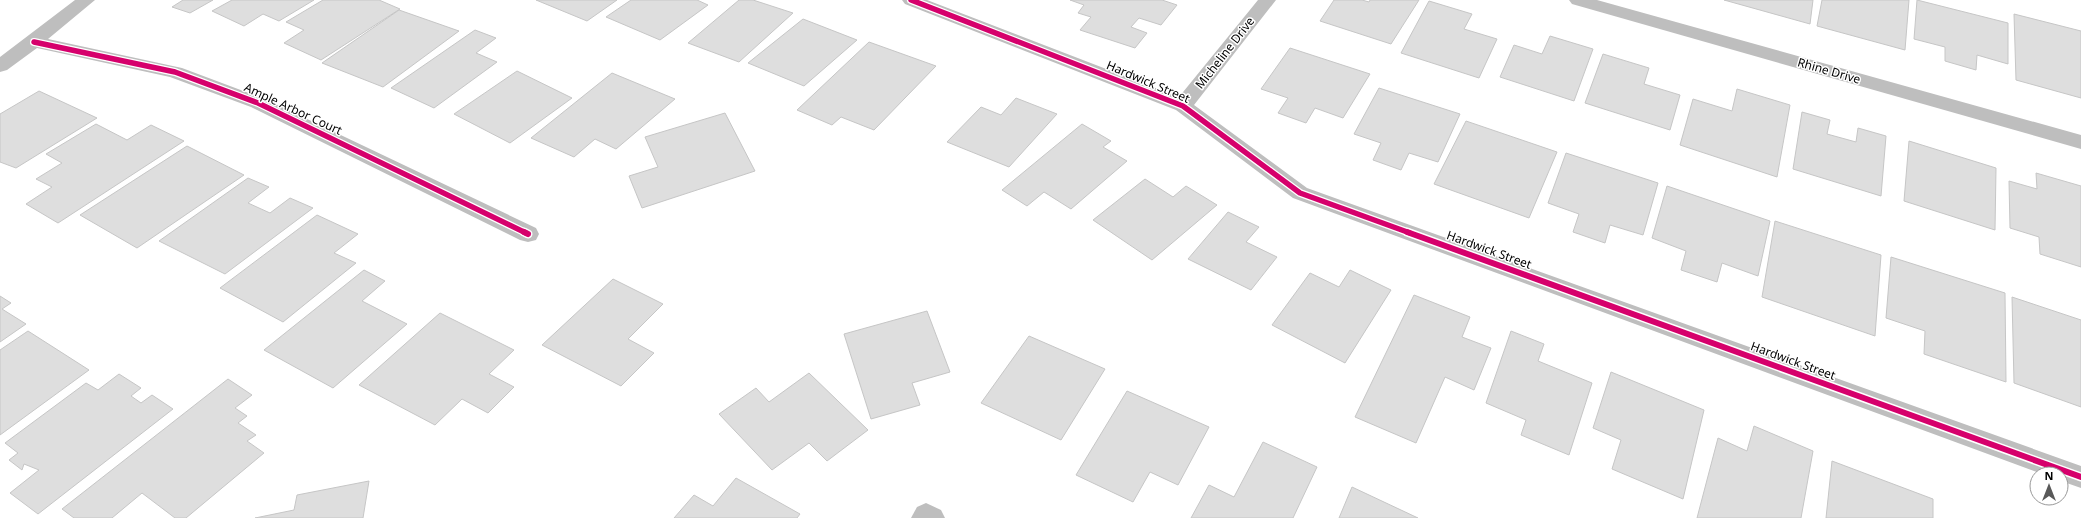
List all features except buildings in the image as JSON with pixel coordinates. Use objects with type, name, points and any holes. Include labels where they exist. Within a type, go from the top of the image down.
[{"type":"street","points":[[0,66],[34,42],[86,0]]},
{"type":"street","name":"Hardwick Street","points":[[911,0],[1183,106],[1300,193],[2081,477]]},
{"type":"street","name":"Micheline Drive","points":[[1183,106],[1267,0]]},
{"type":"street","name":"Rhine Drive","points":[[1578,0],[2081,142]]},
{"type":"street","name":"Ample Arbor Court","points":[[34,42],[175,72],[258,103],[528,234]]},
{"type":"cycle path","points":[[911,0],[1183,106],[1300,193],[2081,477]]},
{"type":"cycle path","points":[[34,42],[175,72],[258,103],[528,234]]}]
